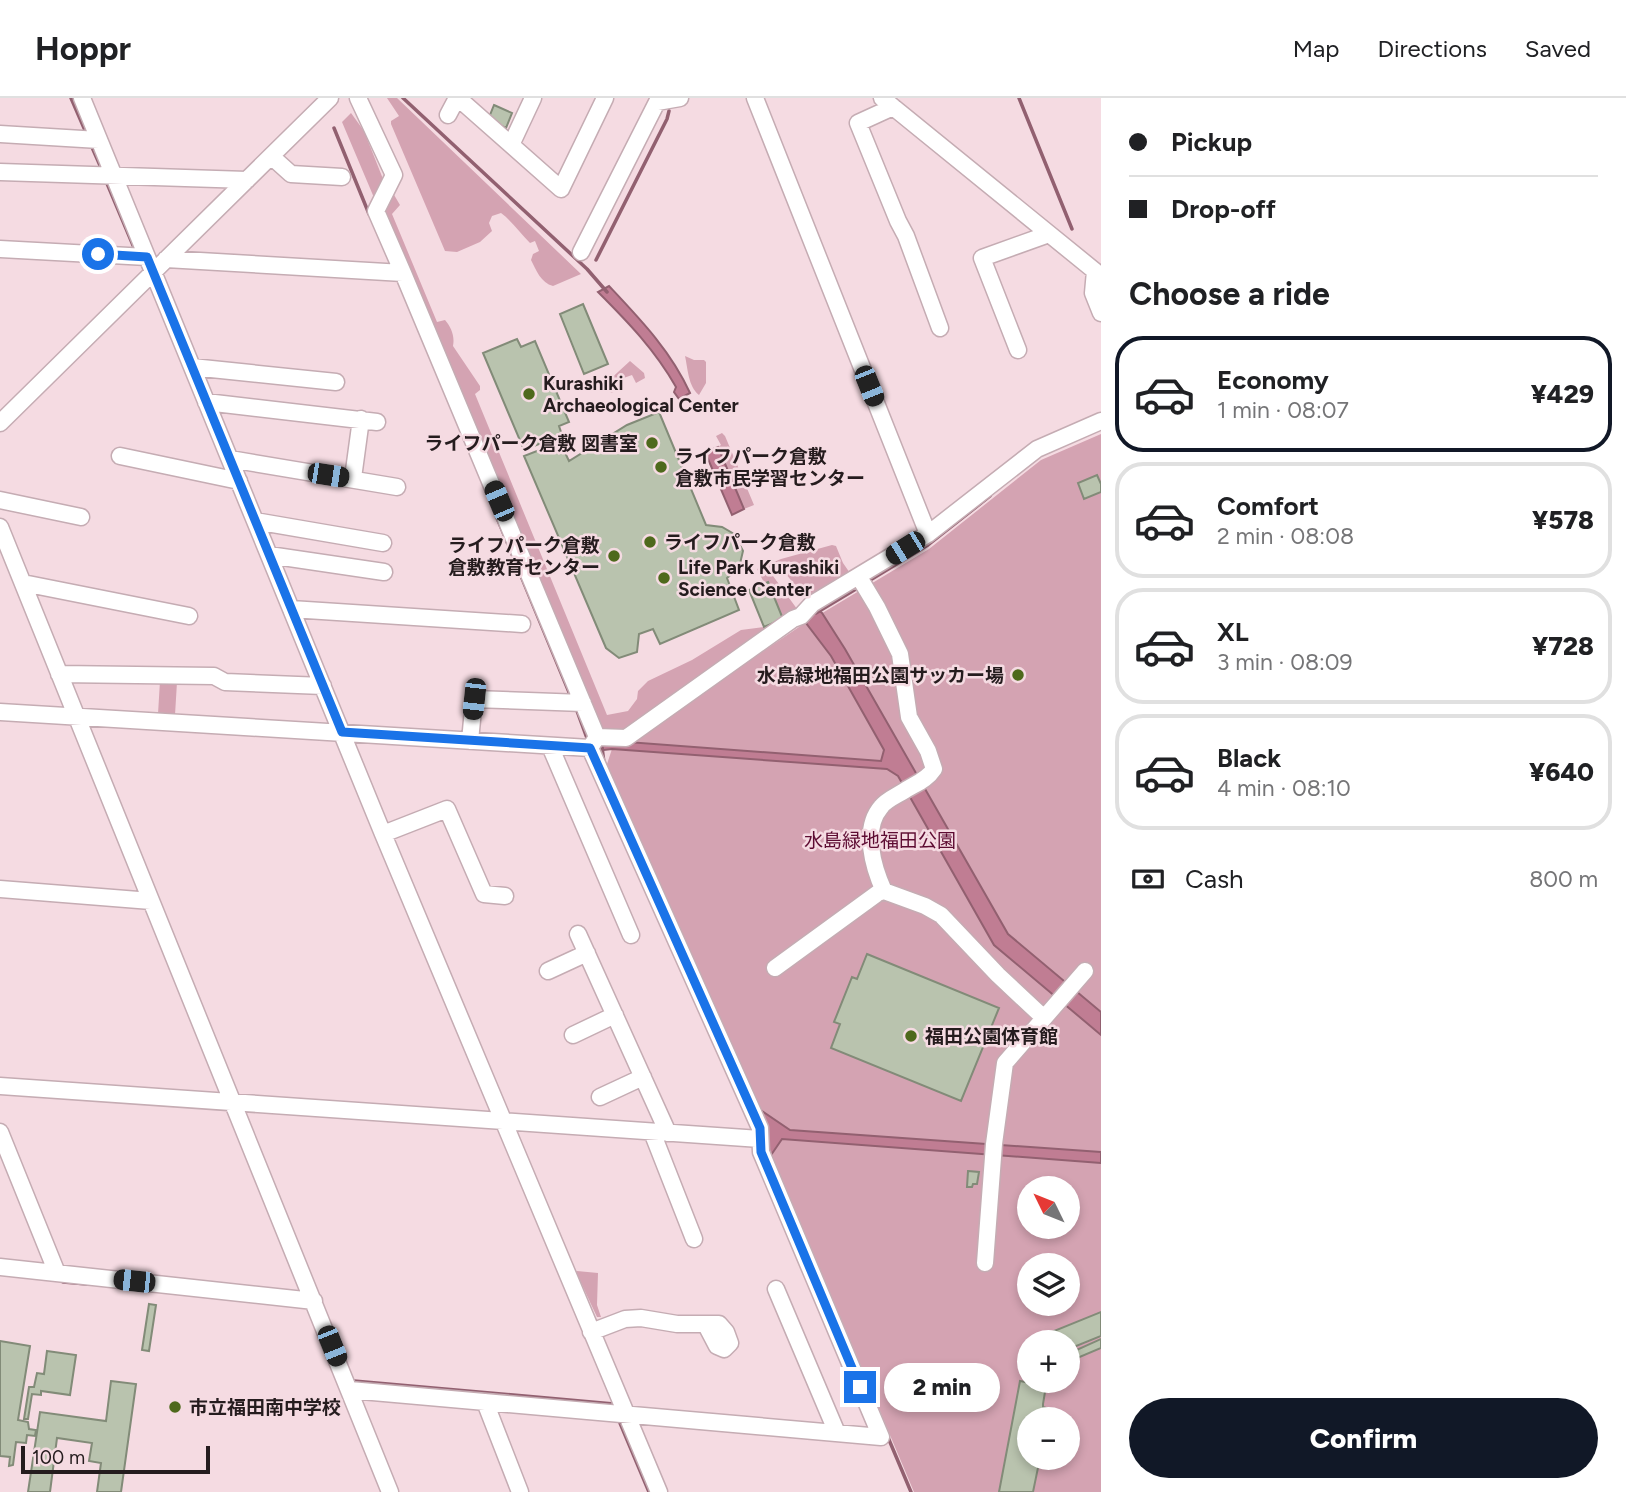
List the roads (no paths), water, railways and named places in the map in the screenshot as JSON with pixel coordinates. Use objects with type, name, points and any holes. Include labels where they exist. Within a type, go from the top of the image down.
[{"type":"street","points":[[82,98],[93,139],[147,257],[383,834],[659,1492]]},
{"type":"street","points":[[0,423],[330,98]]},
{"type":"street","points":[[350,1390],[881,1437],[761,1152],[760,1128],[594,743],[583,703],[376,211],[394,175],[358,98]]},
{"type":"street","points":[[448,114],[457,98],[561,189],[605,98]]},
{"type":"street","points":[[511,145],[533,98]]},
{"type":"street","points":[[580,252],[657,102],[681,98]]},
{"type":"street","points":[[755,98],[928,534]]},
{"type":"street","points":[[940,328],[906,236],[858,122],[887,102],[1098,274],[1093,293],[1101,313]]},
{"type":"street","points":[[0,134],[93,139]]},
{"type":"street","points":[[271,156],[291,174],[342,177]]},
{"type":"street","points":[[0,172],[247,180]]},
{"type":"street","points":[[1018,351],[982,258],[1049,234]]},
{"type":"street","points":[[0,248],[147,257]]},
{"type":"street","points":[[166,259],[403,272]]},
{"type":"street","points":[[192,367],[336,382]]},
{"type":"street","points":[[206,402],[369,421],[353,478]]},
{"type":"street","points":[[0,712],[551,746],[626,738],[806,610],[862,582],[1037,449],[1101,421]]},
{"type":"street","points":[[120,456],[239,481]]},
{"type":"street","points":[[230,459],[397,487]]},
{"type":"street","points":[[0,500],[80,517]]},
{"type":"street","points":[[255,521],[383,543]]},
{"type":"street","points":[[0,527],[390,1492]]},
{"type":"street","points":[[269,555],[384,572]]},
{"type":"street","points":[[862,582],[900,654],[909,717],[928,751],[934,769],[928,777],[886,802],[876,814],[871,841],[879,881],[884,891]]},
{"type":"street","points":[[23,583],[190,616]]},
{"type":"street","points":[[291,609],[522,624]]},
{"type":"street","points":[[59,674],[214,677],[225,682],[323,686]]},
{"type":"street","points":[[470,741],[474,699],[583,703]]},
{"type":"street","points":[[551,746],[631,936]]},
{"type":"street","points":[[383,834],[447,809],[484,894],[505,896]]},
{"type":"street","points":[[0,889],[151,901]]},
{"type":"street","points":[[775,968],[884,891],[925,906],[940,915],[1044,1018]]},
{"type":"street","points":[[578,934],[668,1133]]},
{"type":"street","points":[[548,971],[587,953]]},
{"type":"street","points":[[985,1263],[993,1150],[1005,1063],[1085,971]]},
{"type":"street","points":[[573,1035],[615,1015]]},
{"type":"street","points":[[600,1097],[643,1077]]},
{"type":"street","points":[[0,1086],[760,1139]]},
{"type":"street","points":[[0,1132],[57,1273]]},
{"type":"street","points":[[652,1132],[694,1239]]},
{"type":"street","points":[[0,1267],[314,1301]]},
{"type":"street","points":[[776,1289],[837,1433]]},
{"type":"street","points":[[591,1332],[625,1319],[641,1318],[677,1324],[706,1325]]},
{"type":"street","points":[[485,1402],[520,1492]]},
{"type":"waterway","points":[[71,98],[87,135]]},
{"type":"waterway","points":[[403,98],[587,269],[607,292]]},
{"type":"waterway","points":[[1019,98],[1072,229]]},
{"type":"waterway","points":[[596,260],[669,111]]},
{"type":"waterway","points":[[334,128],[369,214]]},
{"type":"waterway","points":[[91,145],[102,170]]},
{"type":"waterway","points":[[106,181],[135,250]]},
{"type":"waterway","points":[[486,491],[571,697]]},
{"type":"waterway","points":[[867,582],[928,545],[990,496]]},
{"type":"waterway","points":[[816,613],[861,586]]},
{"type":"waterway","points":[[577,711],[588,741]]},
{"type":"waterway","points":[[602,747],[604,763]]},
{"type":"waterway","points":[[63,1282],[87,1284]]},
{"type":"waterway","points":[[354,1381],[614,1404]]},
{"type":"waterway","points":[[620,1423],[649,1492]]},
{"type":"waterway","points":[[887,1435],[911,1492]]},
{"type":"place","name":"Kurashiki Archaeological Center","points":[[529,394]]},
{"type":"place","name":"ライフパーク倉敷 図書室","points":[[652,443]]},
{"type":"place","name":"ライフパーク倉敷 倉敷市民学習センター","points":[[661,467]]},
{"type":"place","name":"ライフパーク倉敷","points":[[650,542]]},
{"type":"place","name":"ライフパーク倉敷 倉敷教育センター","points":[[614,556]]},
{"type":"place","name":"Life Park Kurashiki Science Center","points":[[664,578]]},
{"type":"place","name":"水島緑地福田公園サッカー場","points":[[1018,675]]},
{"type":"place","name":"福田公園体育館","points":[[911,1036]]},
{"type":"place","name":"市立福田南中学校","points":[[175,1407]]},
{"type":"park label","name":"水島緑地福田公園","points":[[880,840]]}]
